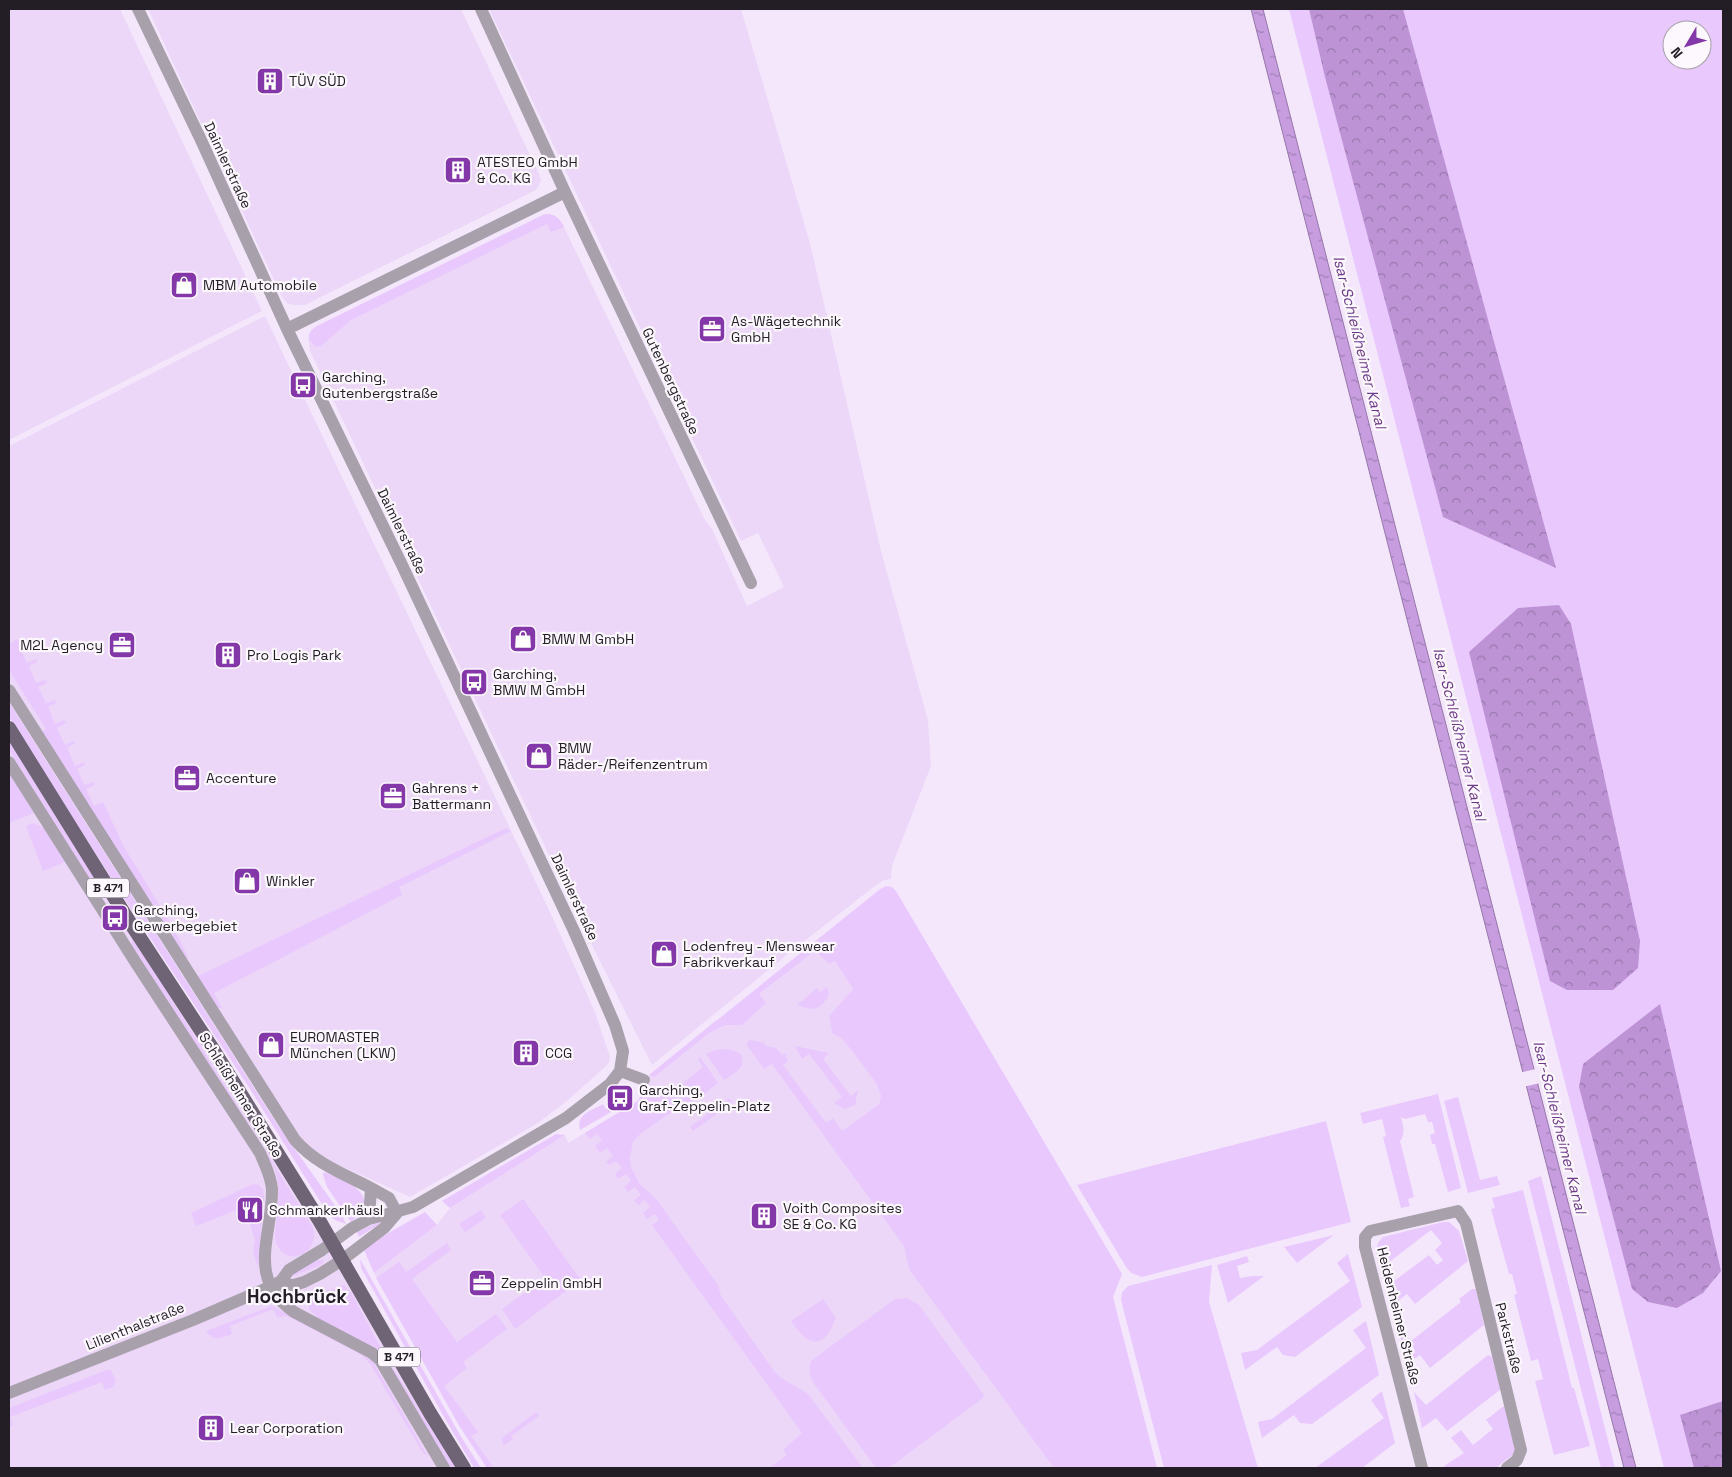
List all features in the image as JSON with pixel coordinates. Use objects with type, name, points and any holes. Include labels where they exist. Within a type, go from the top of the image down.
[{"type":"main road","name":"Schleißheimer Straße","points":[[9,728],[129,921],[216,1054],[332,1242],[464,1468]]},
{"type":"street","name":"Daimlerstraße","points":[[138,9],[287,329],[402,564],[584,951],[621,1041],[623,1051],[620,1071]]},
{"type":"street","name":"Gutenbergstraße","points":[[481,9],[564,192],[751,584]]},
{"type":"street","points":[[287,329],[564,192]]},
{"type":"street","name":"Schleißheimer Straße","points":[[9,690],[295,1140],[305,1152],[320,1163],[389,1198],[397,1213]]},
{"type":"street","name":"Schleißheimer Straße","points":[[9,762],[136,963],[260,1153],[270,1176],[272,1191],[264,1264],[272,1286],[282,1303],[294,1312],[372,1353],[380,1360],[444,1468]]},
{"type":"street","points":[[332,1242],[369,1219],[397,1213],[421,1203],[566,1118],[610,1084],[620,1071],[644,1080]]},
{"type":"street","points":[[369,1187],[369,1219]]},
{"type":"street","name":"Heidenheimer Straße","points":[[1422,1468],[1365,1247],[1365,1237],[1370,1231],[1458,1211]]},
{"type":"street","name":"Parkstraße","points":[[1458,1211],[1466,1223],[1521,1450],[1517,1460],[1507,1468]]},
{"type":"street","points":[[342,1260],[384,1228],[397,1213]]},
{"type":"street","name":"Lilienthalstraße","points":[[9,1393],[193,1320],[272,1286],[281,1281],[289,1270],[332,1242]]},
{"type":"street","name":"Lilienthalstraße","points":[[272,1286],[304,1282],[342,1260]]},
{"type":"shaded area","points":[[9,9],[120,9],[262,311],[9,440]]},
{"type":"shaded area","points":[[148,9],[461,9],[539,174],[541,180],[539,185],[536,190],[305,305],[287,303],[282,297]]},
{"type":"shaded area","points":[[489,9],[741,9],[810,243],[881,551],[928,720],[931,766],[892,866],[891,879],[884,880],[875,886],[789,953],[652,1065],[587,935],[310,351],[308,337],[311,330],[315,327],[545,214],[551,214],[557,217],[564,227],[705,520],[712,529],[747,606],[784,587],[758,533],[741,541]]},
{"type":"shaded area","points":[[1289,9],[1723,9],[1723,1468],[1664,1468]]},
{"type":"shaded area","points":[[545,214],[557,217],[564,227],[551,232],[547,224],[351,320],[321,346],[316,347],[310,341],[309,334],[315,327]]},
{"type":"shaded area","points":[[265,316],[550,912],[595,1012],[610,1057],[605,1067],[567,1101],[538,1123],[410,1197],[310,1152],[9,680],[9,446]]},
{"type":"shaded area","points":[[17,639],[23,644],[19,646],[27,663],[36,659],[37,662],[29,666],[36,683],[45,680],[47,683],[38,687],[46,703],[55,700],[56,703],[48,707],[55,724],[64,720],[66,723],[57,728],[65,745],[74,741],[75,743],[67,748],[75,766],[84,762],[85,765],[77,769],[84,785],[93,782],[95,785],[86,789],[94,806],[103,802],[124,847],[176,932],[188,958],[186,961],[42,732],[46,729],[9,670],[9,644]]},
{"type":"shaded area","points":[[9,702],[277,1124],[341,1214],[346,1224],[335,1220],[328,1214],[250,1089],[127,903],[9,717]]},
{"type":"shaded area","points":[[9,722],[464,1468],[9,1468]]},
{"type":"shaded area","points":[[9,740],[105,894],[98,894],[9,750]]},
{"type":"shaded area","points":[[9,772],[34,813],[9,823]]},
{"type":"shaded area","points":[[33,823],[44,828],[65,862],[43,871],[26,826]]},
{"type":"shaded area","points":[[506,828],[511,831],[399,887],[402,895],[214,993],[222,1008],[216,1008],[196,977]]},
{"type":"shaded area","points":[[886,886],[892,887],[896,891],[1122,1274],[1113,1297],[1157,1468],[1054,1468],[909,1269],[904,1246],[772,1064],[764,1069],[746,1044],[750,1040],[764,1043],[766,1046],[776,1048],[782,1055],[785,1053],[788,1061],[783,1065],[826,1123],[833,1118],[842,1131],[879,1104],[881,1096],[876,1083],[842,1039],[832,1033],[829,1016],[853,989],[835,961],[829,964],[815,951],[759,994],[766,1003],[742,1025],[725,1025],[709,1033],[654,1077],[649,1075]]},
{"type":"shaded area","points":[[133,937],[313,1228],[314,1238],[306,1252],[293,1256],[280,1250],[275,1235],[278,1189],[275,1169],[131,944]]},
{"type":"shaded area","points":[[815,951],[829,964],[835,961],[853,989],[829,1016],[832,1033],[842,1039],[852,1051],[876,1083],[881,1096],[879,1104],[842,1131],[1157,1468],[487,1468],[460,1427],[374,1273],[437,1225],[450,1208],[565,1135],[568,1143],[638,1101],[645,1089],[649,1075],[715,1021],[766,1003],[758,995]]},
{"type":"shaded area","points":[[827,987],[829,994],[820,1007],[812,1009],[797,1005],[817,988],[820,992]]},
{"type":"shaded area","points":[[795,1046],[829,1053],[823,1059],[851,1096],[858,1090],[855,1105],[844,1109],[834,1103],[842,1097],[809,1054],[802,1059]]},
{"type":"shaded area","points":[[728,1049],[740,1053],[743,1062],[739,1069],[724,1080],[706,1054],[716,1050]]},
{"type":"shaded area","points":[[700,1057],[718,1083],[687,1108],[673,1111],[640,1134],[633,1142],[630,1158],[631,1167],[639,1183],[656,1199],[718,1285],[721,1296],[774,1371],[780,1377],[808,1394],[863,1468],[769,1468],[787,1455],[783,1450],[802,1433],[652,1225],[659,1220],[655,1214],[647,1219],[643,1213],[650,1207],[645,1200],[638,1205],[634,1200],[641,1195],[635,1187],[628,1192],[624,1187],[631,1181],[626,1174],[618,1179],[615,1174],[622,1168],[616,1161],[609,1165],[606,1162],[613,1156],[607,1148],[600,1153],[595,1146],[602,1141],[597,1134],[590,1139],[585,1133],[638,1101],[645,1089],[661,1091],[662,1088],[668,1095],[703,1067],[698,1059]]},
{"type":"shaded area","points":[[1438,1094],[1461,1188],[1448,1192],[1435,1144],[1432,1144],[1430,1135],[1435,1133],[1432,1122],[1428,1122],[1425,1114],[1405,1119],[1401,1117],[1403,1132],[1400,1141],[1414,1197],[1408,1199],[1410,1206],[1401,1208],[1383,1137],[1386,1136],[1382,1119],[1363,1124],[1360,1113]]},
{"type":"shaded area","points":[[1458,1097],[1480,1180],[1497,1176],[1500,1185],[1468,1193],[1444,1101]]},
{"type":"shaded area","points":[[729,1098],[732,1103],[693,1131],[690,1127]]},
{"type":"shaded area","points":[[603,1104],[611,1112],[580,1130],[579,1125],[582,1117]]},
{"type":"shaded area","points":[[1326,1121],[1351,1222],[1142,1277],[1131,1273],[1126,1267],[1077,1185]]},
{"type":"shaded area","points":[[556,1134],[565,1135],[450,1208],[442,1201]]},
{"type":"shaded area","points":[[324,1172],[352,1185],[363,1197],[364,1204],[361,1213],[351,1222],[327,1187],[323,1175]]},
{"type":"shaded area","points":[[1541,1176],[1615,1468],[1601,1468],[1528,1181]]},
{"type":"shaded area","points":[[253,1184],[259,1185],[263,1189],[264,1197],[258,1268],[253,1251],[255,1240],[250,1224],[257,1221],[255,1215],[258,1213],[254,1203],[196,1226],[191,1213]]},
{"type":"shaded area","points":[[1523,1190],[1572,1388],[1574,1388],[1590,1446],[1554,1455],[1535,1381],[1543,1379],[1538,1359],[1531,1361],[1514,1295],[1517,1294],[1512,1274],[1509,1274],[1491,1209],[1495,1208],[1492,1198]]},
{"type":"shaded area","points":[[523,1199],[581,1280],[515,1329],[502,1309],[545,1278],[500,1215]]},
{"type":"shaded area","points":[[481,1210],[486,1218],[465,1232],[459,1224]]},
{"type":"shaded area","points":[[425,1212],[437,1225],[374,1273],[364,1250],[378,1239]]},
{"type":"shaded area","points":[[381,1221],[381,1223],[359,1237],[357,1232]]},
{"type":"shaded area","points":[[1449,1222],[1459,1231],[1468,1261],[1415,1304],[1407,1294],[1398,1301],[1391,1292],[1387,1294],[1376,1252],[1378,1243],[1383,1237]],"holes":[[[1431,1230],[1442,1243],[1435,1250],[1443,1260],[1437,1265],[1429,1255],[1394,1281],[1384,1266]]]},
{"type":"shaded area","points":[[1334,1235],[1297,1263],[1284,1247]]},
{"type":"shaded area","points":[[447,1243],[451,1250],[412,1279],[457,1342],[496,1314],[507,1329],[463,1362],[467,1368],[444,1386],[478,1432],[471,1436],[494,1468],[487,1468],[460,1427],[376,1278],[399,1262],[406,1272]]},
{"type":"shaded area","points":[[1348,1254],[1362,1307],[1295,1357],[1283,1355],[1277,1347],[1245,1370],[1241,1353],[1257,1350],[1350,1281],[1337,1263]]},
{"type":"shaded area","points":[[1247,1256],[1249,1262],[1237,1266],[1240,1278],[1264,1276],[1228,1303],[1217,1265]]},
{"type":"shaded area","points":[[360,1259],[460,1435],[481,1468],[474,1468],[444,1417],[361,1268]]},
{"type":"shaded area","points":[[323,1260],[323,1264],[293,1276],[293,1274],[306,1265]]},
{"type":"shaded area","points":[[1212,1265],[1209,1302],[1258,1468],[1164,1468],[1121,1300],[1122,1292],[1128,1286]]},
{"type":"shaded area","points":[[344,1285],[352,1294],[384,1354],[456,1468],[447,1468],[385,1359],[320,1320],[309,1309],[308,1297]]},
{"type":"shaded area","points":[[1472,1289],[1476,1289],[1484,1325],[1430,1368],[1420,1355],[1405,1363],[1399,1326],[1411,1341],[1461,1302],[1459,1299]]},
{"type":"shaded area","points":[[907,1298],[919,1305],[984,1395],[983,1398],[894,1464],[888,1468],[876,1468],[815,1385],[810,1373],[810,1364],[811,1361],[895,1299]]},
{"type":"shaded area","points":[[823,1299],[836,1318],[831,1329],[823,1339],[818,1341],[809,1340],[791,1321]]},
{"type":"shaded area","points":[[272,1306],[365,1356],[373,1362],[427,1455],[423,1453],[371,1365],[362,1355],[287,1316],[277,1317],[273,1309],[230,1326],[232,1334],[225,1337],[215,1338],[206,1331]]},
{"type":"shaded area","points":[[1366,1321],[1379,1375],[1312,1424],[1300,1423],[1294,1415],[1262,1438],[1258,1422],[1272,1419],[1366,1348],[1353,1330]]},
{"type":"shaded area","points":[[1488,1355],[1492,1357],[1501,1389],[1447,1431],[1436,1418],[1422,1428],[1414,1392],[1426,1405]]},
{"type":"shaded area","points":[[111,1370],[116,1381],[113,1387],[105,1390],[102,1382],[10,1417],[13,1425],[9,1427],[9,1408]]},
{"type":"shaded area","points":[[1382,1391],[1395,1443],[1362,1468],[1315,1468],[1384,1418],[1371,1400]]},
{"type":"shaded area","points":[[1505,1405],[1516,1452],[1496,1468],[1446,1468],[1444,1466],[1464,1453],[1451,1438],[1461,1430],[1473,1445],[1493,1429],[1486,1420]]},
{"type":"shaded area","points":[[536,1412],[539,1416],[511,1436],[513,1439],[503,1446],[502,1438]]},
{"type":"green space","points":[[1309,9],[1403,9],[1556,568],[1443,517],[1325,77]]},
{"type":"green space","points":[[1559,605],[1571,624],[1640,941],[1638,968],[1613,990],[1567,990],[1550,981],[1469,652],[1518,608]]},
{"type":"green space","points":[[1660,1004],[1721,1271],[1703,1293],[1677,1308],[1648,1302],[1632,1289],[1579,1087],[1583,1064]]},
{"type":"green space","points":[[1723,1401],[1723,1468],[1694,1468],[1680,1415]]},
{"type":"water","points":[[1251,9],[1263,9],[1636,1468],[1624,1468]]},
{"type":"pier","points":[[1536,1069],[1540,1083],[1523,1087],[1519,1073]]},
{"type":"place","name":"TÜV SÜD","points":[[270,81]]},
{"type":"place","name":"ATESTEO GmbH & Co. KG","points":[[458,170]]},
{"type":"place","name":"MBM Automobile","points":[[184,285]]},
{"type":"place","name":"As-Wägetechnik GmbH","points":[[712,329]]},
{"type":"place","name":"Garching, Gutenbergstraße","points":[[303,385]]},
{"type":"place","name":"BMW M GmbH","points":[[523,639]]},
{"type":"place","name":"M2L Agency","points":[[122,645]]},
{"type":"place","name":"Pro Logis Park","points":[[228,655]]},
{"type":"place","name":"Garching, BMW M GmbH","points":[[474,682]]},
{"type":"place","name":"BMW Räder-/Reifenzentrum","points":[[539,756]]},
{"type":"place","name":"Accenture","points":[[187,778]]},
{"type":"place","name":"Gahrens + Battermann","points":[[393,796]]},
{"type":"place","name":"Winkler","points":[[247,881]]},
{"type":"place","name":"Garching, Gewerbegebiet","points":[[115,918]]},
{"type":"place","name":"Lodenfrey - Menswear Fabrikverkauf","points":[[664,954]]},
{"type":"place","name":"EUROMASTER München (LKW)","points":[[271,1045]]},
{"type":"place","name":"CCG","points":[[526,1053]]},
{"type":"place","name":"Garching, Graf-Zeppelin-Platz","points":[[620,1098]]},
{"type":"place","name":"Schmankerlhäusl","points":[[250,1210]]},
{"type":"place","name":"Voith Composites SE & Co. KG","points":[[764,1216]]},
{"type":"place","name":"Zeppelin GmbH","points":[[482,1283]]},
{"type":"place","name":"Lear Corporation","points":[[211,1428]]},
{"type":"district","name":"Hochbrück","points":[[297,1296]]},
{"type":"water label","name":"Isar-Schleißheimer Kanal","points":[[1360,342]]},
{"type":"water label","name":"Isar-Schleißheimer Kanal","points":[[1460,734]]},
{"type":"water label","name":"Isar-Schleißheimer Kanal","points":[[1560,1127]]}]
